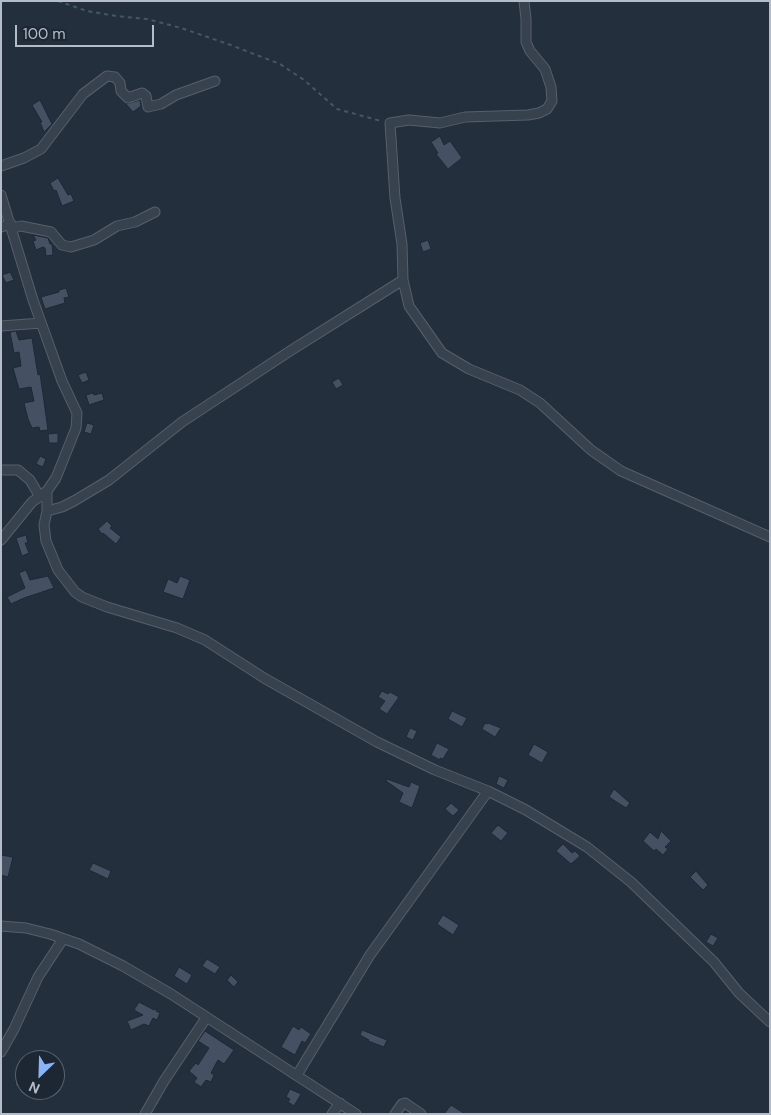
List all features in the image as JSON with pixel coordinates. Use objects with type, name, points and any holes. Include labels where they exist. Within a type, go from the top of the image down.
[{"type":"street","points":[[524,1],[526,42],[530,51],[545,69],[551,87],[552,101],[547,109],[540,113],[528,115],[465,118],[440,123],[409,120],[390,123],[395,198],[402,244],[403,280],[409,306],[442,353],[468,369],[520,390],[540,403],[591,450],[621,471],[770,537]]},
{"type":"street","points":[[1,166],[24,158],[41,149],[83,94],[107,76],[115,77],[120,83],[121,91],[128,98],[142,93],[146,96],[148,107],[161,104],[176,95],[215,81]]},
{"type":"street","points":[[1,195],[62,381],[77,413],[76,428],[56,478],[44,494],[32,502],[1,540]]},
{"type":"street","points":[[1,227],[21,226],[51,232],[62,245],[71,247],[94,240],[116,226],[135,222],[156,212]]},
{"type":"street","points":[[48,511],[74,502],[109,480],[182,422],[403,280]]},
{"type":"street","points":[[1,326],[42,323]]},
{"type":"street","points":[[1,470],[18,470],[44,494],[48,511],[44,525],[46,541],[58,570],[75,592],[82,597],[108,607],[177,628],[205,640],[264,678],[377,742],[435,770],[488,791],[526,810],[587,847],[631,882],[714,962],[739,993],[770,1022]]},
{"type":"street","points":[[297,1075],[370,954],[488,791]]},
{"type":"street","points":[[1,926],[26,928],[63,939],[124,966],[356,1114]]},
{"type":"street","points":[[1,1052],[38,977],[63,939]]},
{"type":"street","points":[[145,1114],[164,1081],[206,1018]]},
{"type":"street","points":[[332,1114],[340,1103]]},
{"type":"street","points":[[395,1114],[402,1104],[406,1103],[421,1114]]},
{"type":"path","points":[[58,1],[87,11],[164,23],[228,44],[280,64],[304,80],[337,109],[390,123]]},
{"type":"building","points":[[40,100],[52,124],[44,132],[40,122],[42,122],[32,105]]},
{"type":"building","points":[[140,100],[141,106],[133,112],[126,104]]},
{"type":"building","points":[[440,136],[444,145],[450,141],[462,158],[448,169],[436,154],[438,153],[431,142]]},
{"type":"building","points":[[58,178],[68,195],[71,194],[74,201],[62,206],[56,190],[54,191],[50,183]]},
{"type":"building","points":[[33,235],[48,238],[50,244],[52,244],[53,255],[46,256],[45,248],[43,247],[36,250],[33,241],[36,240]]},
{"type":"building","points":[[428,240],[431,249],[423,252],[420,243]]},
{"type":"building","points":[[10,272],[14,280],[6,283],[2,275]]},
{"type":"building","points":[[66,288],[69,297],[64,298],[65,303],[45,309],[41,297]]},
{"type":"building","points":[[16,331],[19,340],[32,338],[38,375],[40,374],[48,430],[40,431],[39,427],[32,428],[28,419],[24,403],[34,401],[31,387],[19,389],[13,368],[21,366],[19,352],[14,353],[10,332]]},
{"type":"building","points":[[86,372],[89,380],[82,383],[78,375]]},
{"type":"building","points":[[339,378],[343,385],[336,389],[332,382]]},
{"type":"building","points":[[93,393],[94,395],[102,393],[104,400],[89,405],[86,395]]},
{"type":"building","points":[[87,423],[94,425],[91,434],[84,432]]},
{"type":"building","points":[[58,433],[58,443],[49,443],[48,434]]},
{"type":"building","points":[[40,456],[46,459],[43,467],[36,464]]},
{"type":"building","points":[[107,521],[112,526],[110,528],[121,537],[116,544],[98,529]]},
{"type":"building","points":[[26,535],[28,543],[25,543],[29,553],[22,556],[16,538]]},
{"type":"building","points":[[26,570],[30,580],[48,576],[54,588],[11,604],[7,597],[25,588],[19,573]]},
{"type":"building","points":[[180,576],[190,580],[183,599],[163,592],[168,579],[177,583]]},
{"type":"building","points":[[382,691],[388,694],[390,692],[399,697],[387,714],[379,709],[385,701],[378,697]]},
{"type":"building","points":[[452,711],[467,718],[462,727],[448,719]]},
{"type":"building","points":[[485,723],[501,728],[495,737],[482,729]]},
{"type":"building","points":[[410,728],[417,731],[413,740],[406,737]]},
{"type":"building","points":[[437,743],[449,749],[443,759],[440,758],[440,760],[431,755]]},
{"type":"building","points":[[534,744],[548,752],[542,763],[528,755]]},
{"type":"building","points":[[499,776],[508,780],[504,788],[496,784]]},
{"type":"building","points":[[387,779],[409,787],[411,782],[420,786],[412,808],[399,802],[403,793],[386,781]]},
{"type":"building","points":[[614,789],[630,803],[626,808],[609,797]]},
{"type":"building","points":[[451,803],[459,810],[453,816],[445,809]]},
{"type":"building","points":[[498,825],[508,833],[501,841],[491,833]]},
{"type":"building","points":[[661,831],[671,841],[665,847],[668,849],[663,855],[656,849],[654,851],[643,841],[650,832],[658,839]]},
{"type":"building","points":[[563,844],[572,853],[575,851],[580,856],[571,864],[556,851]]},
{"type":"building","points":[[1,855],[13,857],[8,877],[1,875]]},
{"type":"building","points":[[93,863],[111,871],[108,879],[89,870]]},
{"type":"building","points":[[696,871],[708,885],[703,890],[690,877]]},
{"type":"building","points":[[443,915],[459,925],[453,935],[437,924]]},
{"type":"building","points":[[711,934],[718,938],[713,946],[706,942]]},
{"type":"building","points":[[207,959],[220,967],[215,974],[202,966]]},
{"type":"building","points":[[179,967],[192,975],[187,984],[174,976]]},
{"type":"building","points":[[231,975],[238,982],[234,987],[227,980]]},
{"type":"building","points":[[139,1002],[154,1010],[157,1008],[156,1011],[160,1013],[157,1020],[153,1018],[149,1026],[144,1024],[131,1030],[127,1021],[143,1015],[134,1010]]},
{"type":"building","points":[[293,1026],[299,1030],[301,1027],[311,1034],[305,1043],[302,1041],[295,1055],[281,1047]]},
{"type":"building","points":[[362,1030],[387,1040],[384,1047],[368,1041],[360,1035]]},
{"type":"building","points":[[205,1031],[234,1050],[224,1064],[218,1060],[211,1073],[214,1075],[211,1082],[206,1080],[201,1087],[194,1082],[197,1078],[189,1071],[196,1063],[198,1065],[209,1048],[198,1041]]},
{"type":"building","points":[[290,1089],[301,1094],[294,1106],[288,1102],[290,1099],[286,1097]]},
{"type":"building","points":[[451,1105],[465,1114],[444,1114]]}]
